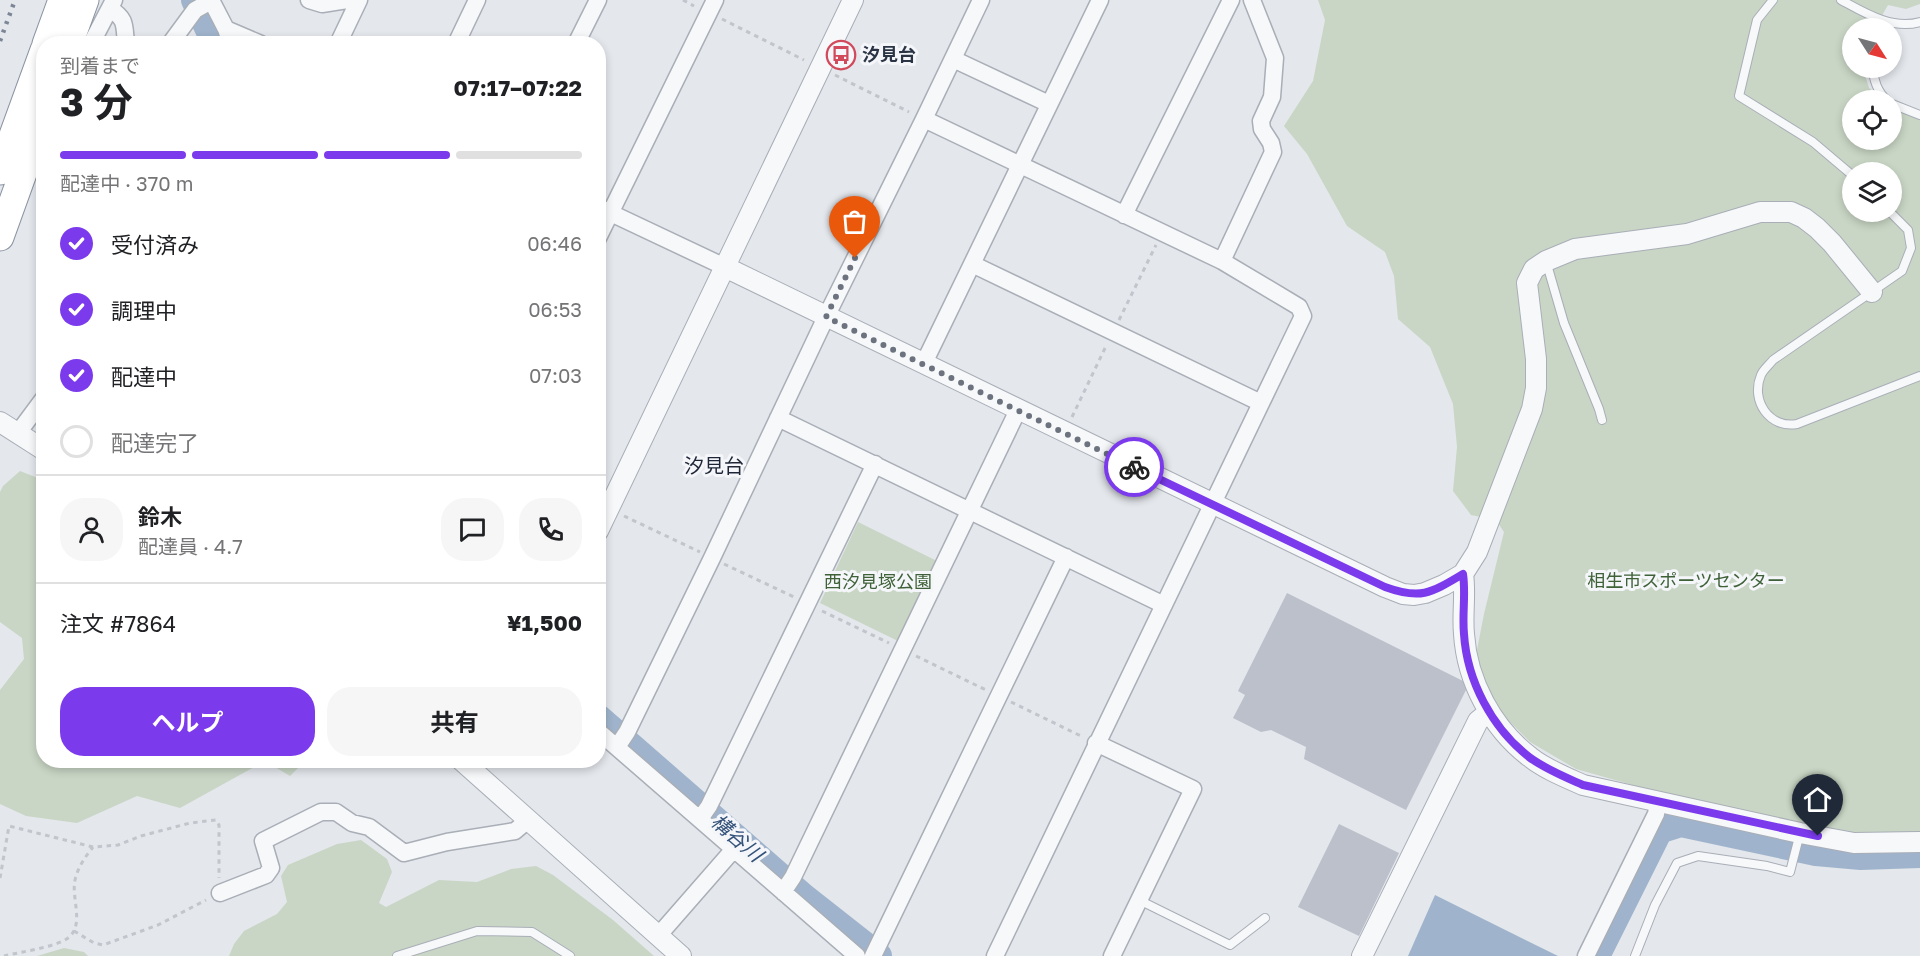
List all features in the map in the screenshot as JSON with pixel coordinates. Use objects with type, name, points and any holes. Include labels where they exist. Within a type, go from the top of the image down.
[{"type":"highway","points":[[49,36],[62,0]]},
{"type":"highway","points":[[72,36],[85,0]]},
{"type":"highway","points":[[0,171],[36,72]]},
{"type":"highway","points":[[0,237],[36,148]]},
{"type":"street","points":[[309,0],[322,4],[347,0]]},
{"type":"street","points":[[342,36],[359,0]]},
{"type":"street","points":[[460,36],[477,0]]},
{"type":"street","points":[[580,36],[598,0]]},
{"type":"street","points":[[606,206],[714,0]]},
{"type":"street","points":[[606,516],[853,0]]},
{"type":"street","points":[[621,741],[712,558],[826,317],[981,0]]},
{"type":"street","points":[[924,363],[1100,0]]},
{"type":"street","points":[[1124,215],[1231,0]]},
{"type":"street","points":[[1222,261],[1274,152],[1262,129],[1261,121],[1272,97],[1275,58],[1252,0]]},
{"type":"street","points":[[177,36],[206,3],[228,36]]},
{"type":"street","points":[[95,36],[112,4],[123,19],[125,36]]},
{"type":"street","points":[[953,58],[1049,104]]},
{"type":"street","points":[[924,119],[1222,261],[1299,307],[1303,316],[995,956]]},
{"type":"street","points":[[606,211],[1374,582],[1403,594],[1414,595],[1444,585],[1463,574],[1477,552],[1532,409],[1536,388],[1536,360],[1527,283],[1534,269],[1546,261],[1575,249],[1687,234],[1760,212],[1791,212],[1804,218],[1832,243],[1872,292]]},
{"type":"street","points":[[972,264],[1261,404]]},
{"type":"street","points":[[18,433],[36,409]]},
{"type":"street","points":[[787,886],[1018,410]]},
{"type":"street","points":[[778,418],[1164,605]]},
{"type":"street","points":[[0,422],[36,445]]},
{"type":"street","points":[[704,814],[875,464]]},
{"type":"street","points":[[875,952],[1066,557]]},
{"type":"street","points":[[1463,574],[1464,633],[1475,684],[1489,712],[1503,732],[1530,757],[1554,773],[1583,785],[1799,837],[1854,843],[1920,842]]},
{"type":"street","points":[[1362,956],[1478,721],[1489,712]]},
{"type":"street","points":[[606,735],[621,741],[704,814],[734,849],[787,886],[857,956]]},
{"type":"street","points":[[1096,743],[1193,789],[1112,956]]},
{"type":"street","points":[[477,768],[528,820],[681,956]]},
{"type":"street","points":[[1586,956],[1656,814],[1658,802]]},
{"type":"street","points":[[220,893],[266,874],[271,868],[263,842],[321,812],[336,812],[352,823],[369,827],[404,853],[447,842],[515,831],[528,820]]},
{"type":"street","points":[[658,936],[734,849]]},
{"type":"lane","points":[[1773,0],[1757,20],[1739,96],[1813,142],[1842,167]]},
{"type":"lane","points":[[1841,0],[1874,18]]},
{"type":"lane","points":[[1902,25],[1920,22]]},
{"type":"lane","points":[[1902,108],[1920,115]]},
{"type":"lane","points":[[1900,222],[1908,230],[1911,248],[1902,271],[1773,360],[1761,374],[1758,388],[1759,402],[1774,421],[1787,426],[1920,376]]},
{"type":"lane","points":[[1546,261],[1564,323],[1602,420]]},
{"type":"lane","points":[[1635,956],[1655,905],[1677,862],[1698,856],[1767,866],[1790,872],[1799,837]]},
{"type":"lane","points":[[1139,900],[1230,945],[1265,918]]},
{"type":"lane","points":[[397,956],[477,931],[532,932],[570,956]]},
{"type":"path","points":[[610,509],[1096,743]]},
{"type":"path","points":[[0,878],[9,826],[93,847],[118,845],[141,836],[190,823],[216,820],[219,825],[220,893],[158,925],[104,945],[94,943],[74,931]]},
{"type":"path","points":[[4,956],[55,944],[67,939],[74,931],[76,920],[74,882],[81,862],[93,847]]},
{"type":"green space","name":"相生市スポーツセンター","points":[[1318,0],[1920,0],[1920,4],[1906,9],[1888,5],[1881,18],[1842,18],[1842,78],[1866,78],[1872,90],[1842,90],[1842,150],[1902,150],[1902,111],[1920,120],[1920,834],[1865,835],[1707,806],[1576,769],[1530,742],[1492,704],[1474,665],[1504,532],[1496,520],[1471,515],[1453,491],[1457,447],[1453,404],[1430,347],[1398,319],[1394,276],[1385,252],[1347,226],[1307,154],[1284,126],[1313,81],[1325,20]]},
{"type":"green space","points":[[20,471],[36,477],[36,768],[252,768],[180,808],[137,796],[77,823],[26,816],[0,804],[0,690],[24,659],[22,638],[0,622],[0,492],[3,486]]},
{"type":"green space","name":"西汐見塚公園","points":[[858,522],[937,561],[898,641],[820,603]]},
{"type":"green space","points":[[277,768],[298,768],[290,776]]},
{"type":"green space","points":[[361,840],[387,859],[392,872],[379,903],[386,907],[439,880],[477,882],[511,869],[536,866],[553,875],[613,920],[654,956],[229,956],[234,944],[244,931],[277,914],[287,902],[281,876],[288,865],[337,844]]},
{"type":"green space","points":[[64,948],[84,952],[88,956],[37,956]]},
{"type":"water","points":[[1435,895],[1558,956],[1408,956]]},
{"type":"building","points":[[1287,593],[1469,684],[1406,810],[1304,759],[1306,747],[1271,730],[1261,732],[1233,718],[1245,695],[1238,691]]},
{"type":"building","points":[[1339,824],[1399,853],[1359,936],[1298,907]]},
{"type":"waterway","name":"構谷川","points":[[195,0],[212,36]]},
{"type":"waterway","name":"構谷川","points":[[606,725],[803,897],[878,956]]},
{"type":"waterway","points":[[1596,956],[1659,830],[1681,823],[1816,852],[1861,856],[1920,854]]},
{"type":"railway","points":[[0,41],[15,0]]},
{"type":"way so far","points":[[855,258],[826,317],[1134,467]]},
{"type":"place","name":"汐見台","points":[[841,55]]},
{"type":"district","name":"汐見台","points":[[714,466]]},
{"type":"route","points":[[1134,467],[1403,594],[1414,595],[1435,590],[1463,574],[1464,633],[1475,684],[1489,712],[1503,732],[1530,757],[1554,773],[1583,785],[1818,836]]}]
